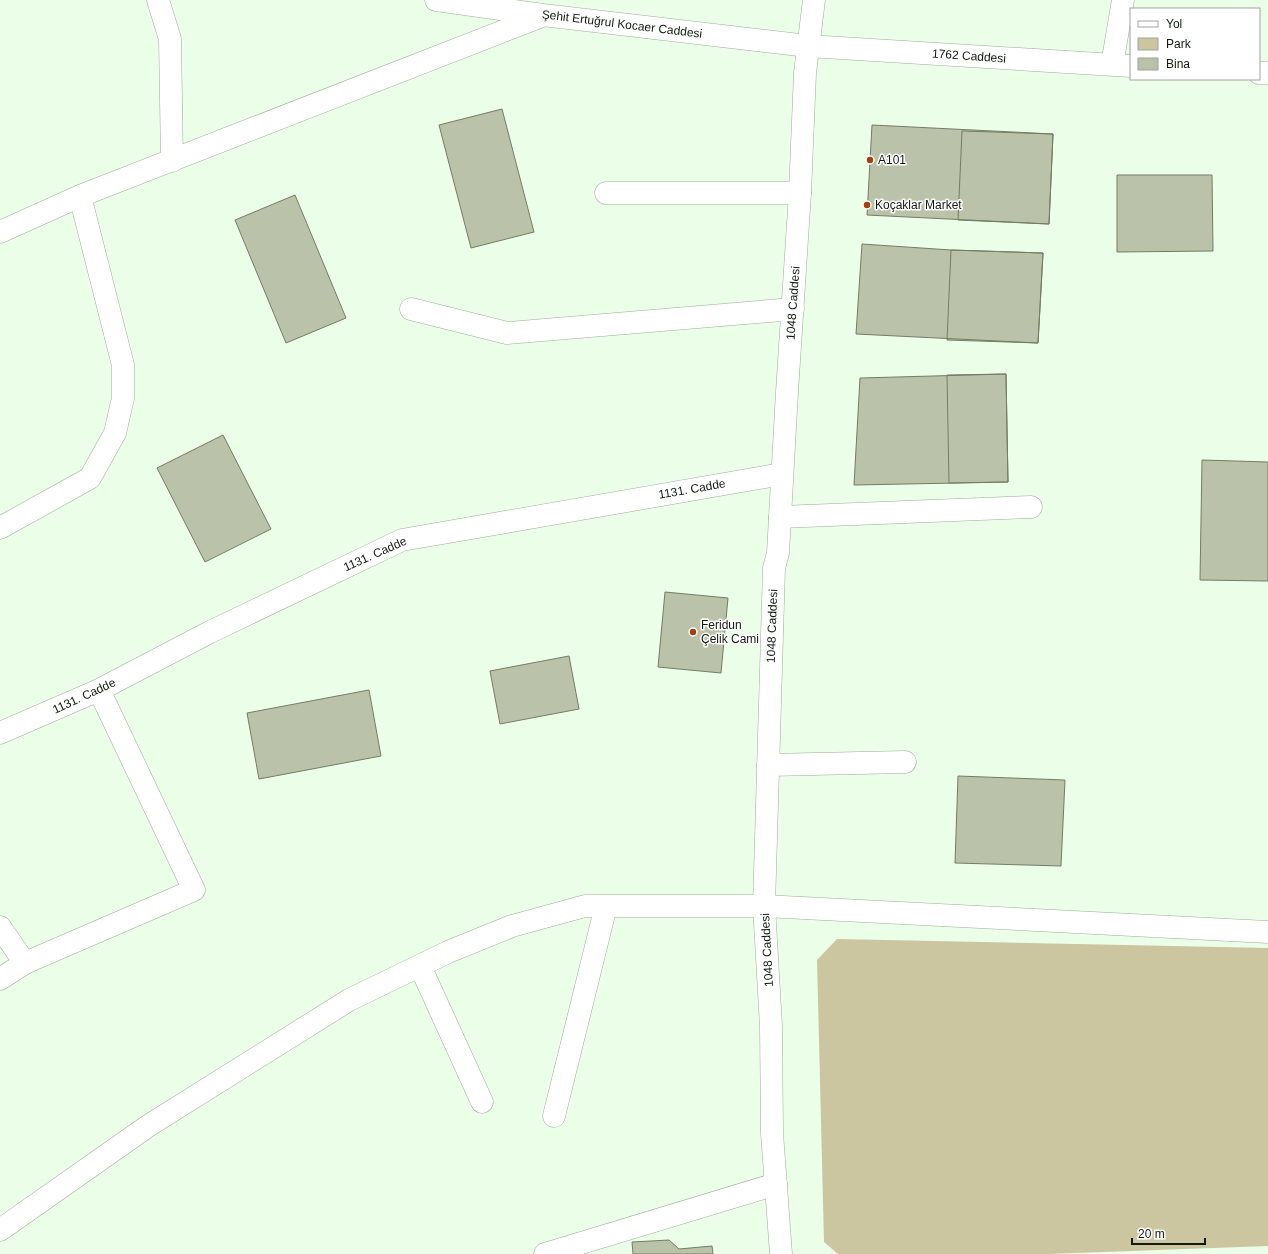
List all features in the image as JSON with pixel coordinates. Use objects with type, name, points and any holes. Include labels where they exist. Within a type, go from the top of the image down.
[{"type":"street","points":[[158,0],[170,39],[172,160]]},
{"type":"street","name":"Şehit Ertuğrul Kocaer Caddesi","points":[[436,0],[543,15],[808,46]]},
{"type":"street","name":"1048 Caddesi","points":[[781,1254],[772,1133],[771,1026],[764,906],[774,568],[778,553],[800,192],[805,73],[814,0]]},
{"type":"street","points":[[1122,65],[1123,0]]},
{"type":"street","points":[[0,232],[80,196],[543,15]]},
{"type":"street","name":"1762 Caddesi","points":[[808,46],[1122,65]]},
{"type":"street","points":[[606,193],[800,192]]},
{"type":"street","points":[[0,528],[90,478],[115,433],[123,398],[123,365],[80,196]]},
{"type":"street","points":[[411,309],[507,333],[793,309]]},
{"type":"street","name":"1131. Cadde","points":[[0,733],[99,690],[210,632],[402,540],[782,474]]},
{"type":"street","points":[[780,517],[1031,507]]},
{"type":"street","points":[[0,979],[25,963],[194,890],[99,690]]},
{"type":"street","points":[[768,765],[905,762]]},
{"type":"street","points":[[0,1230],[148,1126],[349,1000],[420,966],[512,926],[585,906],[764,906],[1268,932]]},
{"type":"street","points":[[554,1116],[606,906]]},
{"type":"street","points":[[0,927],[25,963]]},
{"type":"street","points":[[420,966],[482,1102]]},
{"type":"street","points":[[545,1254],[776,1184]]},
{"type":"green space","points":[[837,939],[1268,948],[1268,1246],[1048,1254],[838,1254],[824,1242],[817,960]]},
{"type":"building","points":[[502,109],[534,232],[471,248],[439,125]]},
{"type":"building","points":[[872,125],[1053,134],[1049,224],[867,215]]},
{"type":"building","points":[[962,131],[1053,134],[1049,224],[958,220]]},
{"type":"building","points":[[1117,175],[1212,175],[1213,251],[1117,252]]},
{"type":"building","points":[[295,195],[346,318],[286,343],[235,220]]},
{"type":"building","points":[[862,244],[951,250],[1043,253],[1038,343],[856,334]]},
{"type":"building","points":[[951,250],[1043,253],[1038,343],[947,340]]},
{"type":"building","points":[[1006,374],[1008,482],[949,483],[947,375]]},
{"type":"building","points":[[1006,374],[1008,482],[854,485],[860,378]]},
{"type":"building","points":[[223,435],[271,529],[205,562],[157,468]]},
{"type":"building","points":[[1202,460],[1268,462],[1268,581],[1200,580]]},
{"type":"building","name":"Feridun Çelik Cami","points":[[665,592],[728,598],[721,673],[658,667]]},
{"type":"building","points":[[569,656],[579,709],[500,724],[490,671]]},
{"type":"building","points":[[369,690],[381,756],[259,779],[247,713]]},
{"type":"building","points":[[958,776],[1065,780],[1061,866],[955,863]]},
{"type":"building","points":[[669,1240],[679,1249],[712,1246],[713,1254],[633,1254],[632,1242]]},
{"type":"place","name":"A101","points":[[870,160]]},
{"type":"place","name":"Koçaklar Market","points":[[867,205]]},
{"type":"place","name":"Feridun Çelik Cami","points":[[693,632]]}]
